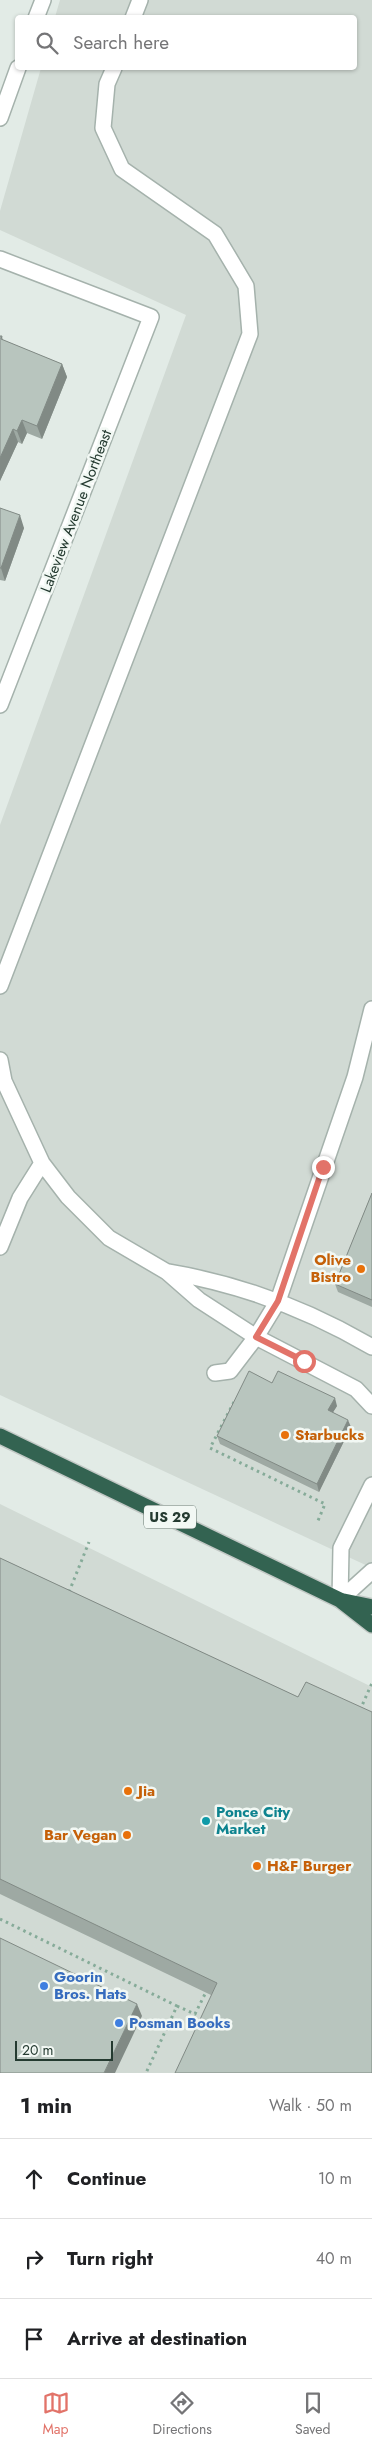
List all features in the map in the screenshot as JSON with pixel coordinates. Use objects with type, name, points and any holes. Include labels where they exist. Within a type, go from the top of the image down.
[{"type":"highway","name":"US 29","points":[[0,1436],[340,1600],[372,1625]]},
{"type":"highway","name":"US 29","points":[[340,1600],[372,1607]]},
{"type":"street","points":[[37,15],[43,0]]},
{"type":"street","points":[[134,15],[140,0]]},
{"type":"street","points":[[0,118],[17,70]]},
{"type":"street","points":[[0,986],[250,334],[246,286],[215,234],[122,169],[103,128],[107,84],[113,70]]},
{"type":"street","name":"Lakeview Avenue Northeast","points":[[0,259],[151,317],[0,706]]},
{"type":"street","points":[[215,1373],[230,1371],[256,1337],[278,1301],[355,1077],[372,1010]]},
{"type":"street","points":[[0,1060],[4,1081],[42,1163],[68,1198],[109,1238],[167,1272],[199,1300],[256,1337],[356,1389],[372,1406]]},
{"type":"street","points":[[0,1247],[20,1198],[42,1163]]},
{"type":"street","points":[[167,1272],[212,1279],[278,1301],[345,1331],[372,1347]]},
{"type":"street","points":[[340,1600],[342,1548],[372,1485]]},
{"type":"street","points":[[340,1600],[372,1571]]},
{"type":"path","points":[[235,1400],[210,1448],[325,1504],[317,1523]]},
{"type":"path","points":[[68,1594],[90,1542]]},
{"type":"path","points":[[366,1715],[359,1712],[372,1683]]},
{"type":"path","points":[[0,1919],[195,2014],[208,1987]]},
{"type":"path","points":[[146,2073],[178,2006]]},
{"type":"shaded area","points":[[60,0],[372,0],[372,1568],[0,1395],[0,825],[186,315],[0,230],[0,211],[40,70],[357,70],[357,15],[56,15]]},
{"type":"shaded area","name":"Ponce City Market","points":[[0,1504],[372,1687],[372,2073],[0,2073]]},
{"type":"building","points":[[0,336],[2,336],[1,339],[62,364],[37,426],[22,420],[17,431],[13,429],[0,458]]},
{"type":"building","points":[[0,508],[20,515],[1,568],[0,568]]},
{"type":"building","points":[[372,1193],[372,1300],[335,1284]]},
{"type":"building","name":"Starbucks","points":[[249,1371],[272,1383],[278,1371],[335,1398],[328,1410],[348,1420],[317,1484],[217,1436]]},
{"type":"building","name":"Ponce City Market","points":[[0,1558],[298,1697],[306,1682],[372,1712],[372,2073],[175,2073],[217,1983],[0,1879]]},
{"type":"building","points":[[0,1938],[137,2004],[104,2073],[0,2073]]},
{"type":"place","name":"Olive Bistro","points":[[361,1269]]},
{"type":"place","name":"Starbucks","points":[[285,1435]]},
{"type":"place","name":"Jia","points":[[128,1791]]},
{"type":"place","name":"Ponce City Market","points":[[206,1821]]},
{"type":"place","name":"Bar Vegan","points":[[127,1835]]},
{"type":"place","name":"H&F Burger","points":[[257,1866]]},
{"type":"place","name":"Goorin Bros. Hats","points":[[44,1986]]},
{"type":"place","name":"Posman Books","points":[[119,2023]]},
{"type":"route","points":[[304,1361],[256,1337],[278,1301],[323,1167]]}]
